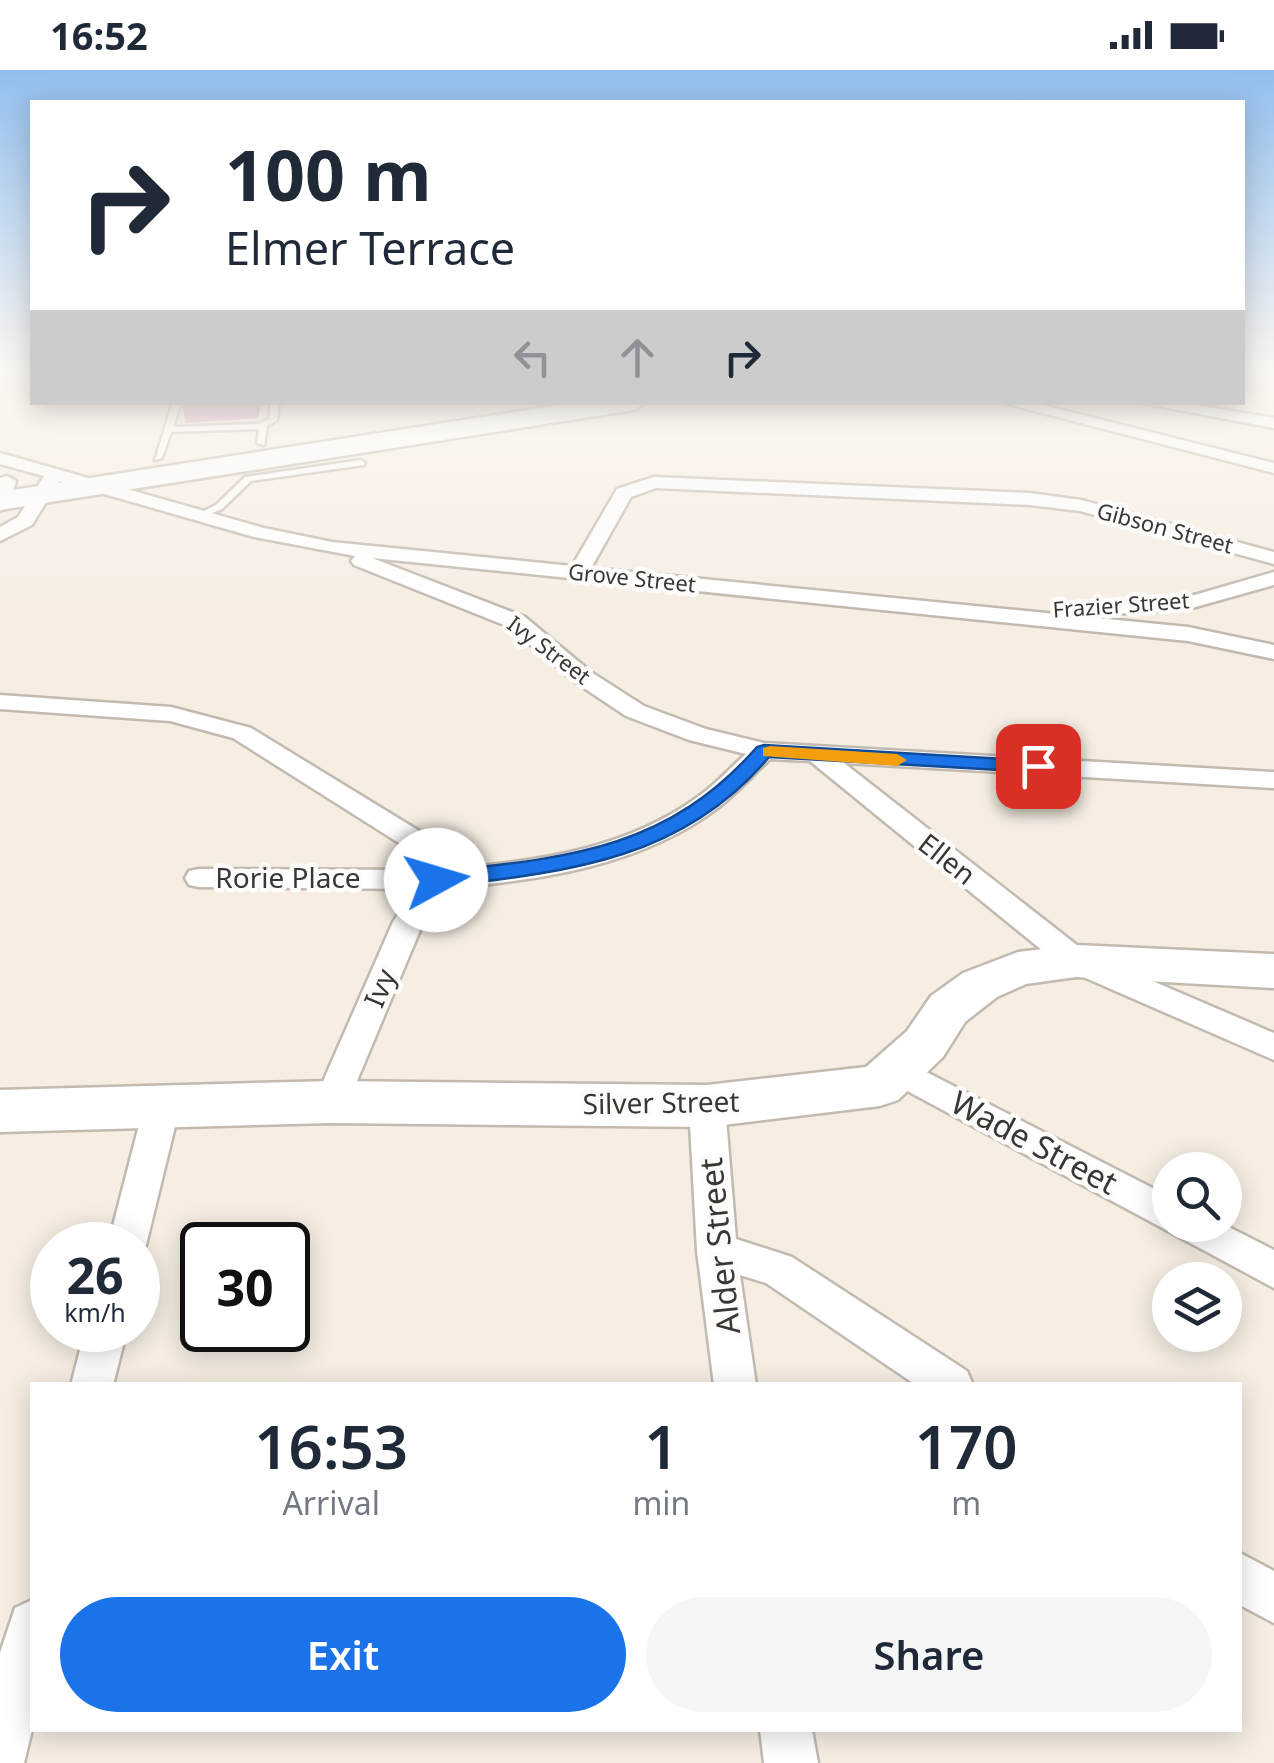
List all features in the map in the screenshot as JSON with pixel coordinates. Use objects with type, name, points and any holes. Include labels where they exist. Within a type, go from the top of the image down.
[{"type":"main road","points":[[4,498],[192,450]]},
{"type":"main road","points":[[4,498],[243,471],[349,450]]},
{"type":"main road","points":[[48,484],[100,485]]},
{"type":"street","points":[[1201,450],[1274,468]]},
{"type":"street","name":"Gibson Street","points":[[578,573],[624,493],[654,482],[1030,499],[1082,506],[1274,558]]},
{"type":"street","points":[[4,498],[48,484]]},
{"type":"street","name":"Grove Street","points":[[100,485],[261,533],[332,548],[1188,634],[1274,652]]},
{"type":"street","name":"Ivy Street","points":[[332,548],[518,622],[582,677],[635,711],[698,734],[764,751],[1187,772],[1274,780]]},
{"type":"street","name":"Frazier Street","points":[[965,612],[1112,609],[1192,602],[1274,578]]},
{"type":"street","points":[[0,702],[172,714],[242,733],[432,852],[436,880]]},
{"type":"street","name":"Rorie Place","points":[[199,878],[436,880],[557,866],[625,849],[686,819],[736,784],[764,751]]},
{"type":"street","name":"Ellen","points":[[818,756],[1076,961],[1274,1047]]},
{"type":"street","name":"Ivy","points":[[332,1102],[408,922],[436,880]]},
{"type":"street","name":"Silver Street","points":[[0,1111],[332,1102],[708,1106],[880,1086],[925,1044],[948,1009],[980,985],[1018,969],[1076,961],[1274,971]]},
{"type":"street","name":"Wade Street","points":[[899,1070],[1152,1205]]},
{"type":"street","points":[[133,1222],[162,1106]]},
{"type":"street","name":"Alder Street","points":[[708,1106],[717,1251],[734,1382]]},
{"type":"street","points":[[1221,1242],[1274,1270]]},
{"type":"street","points":[[717,1251],[778,1269],[948,1382]]},
{"type":"street","points":[[93,1382],[100,1352]]},
{"type":"street","points":[[1242,1578],[1274,1599]]},
{"type":"street","points":[[0,1756],[30,1633]]},
{"type":"street","points":[[786,1732],[792,1763]]},
{"type":"lane","points":[[158,458],[161,450]]},
{"type":"lane","points":[[201,515],[219,507],[243,471],[361,463]]},
{"type":"slow traffic","points":[[770,752],[897,760]]},
{"type":"route","points":[[436,880],[557,866],[625,849],[686,819],[736,784],[764,751],[1038,766]]}]
